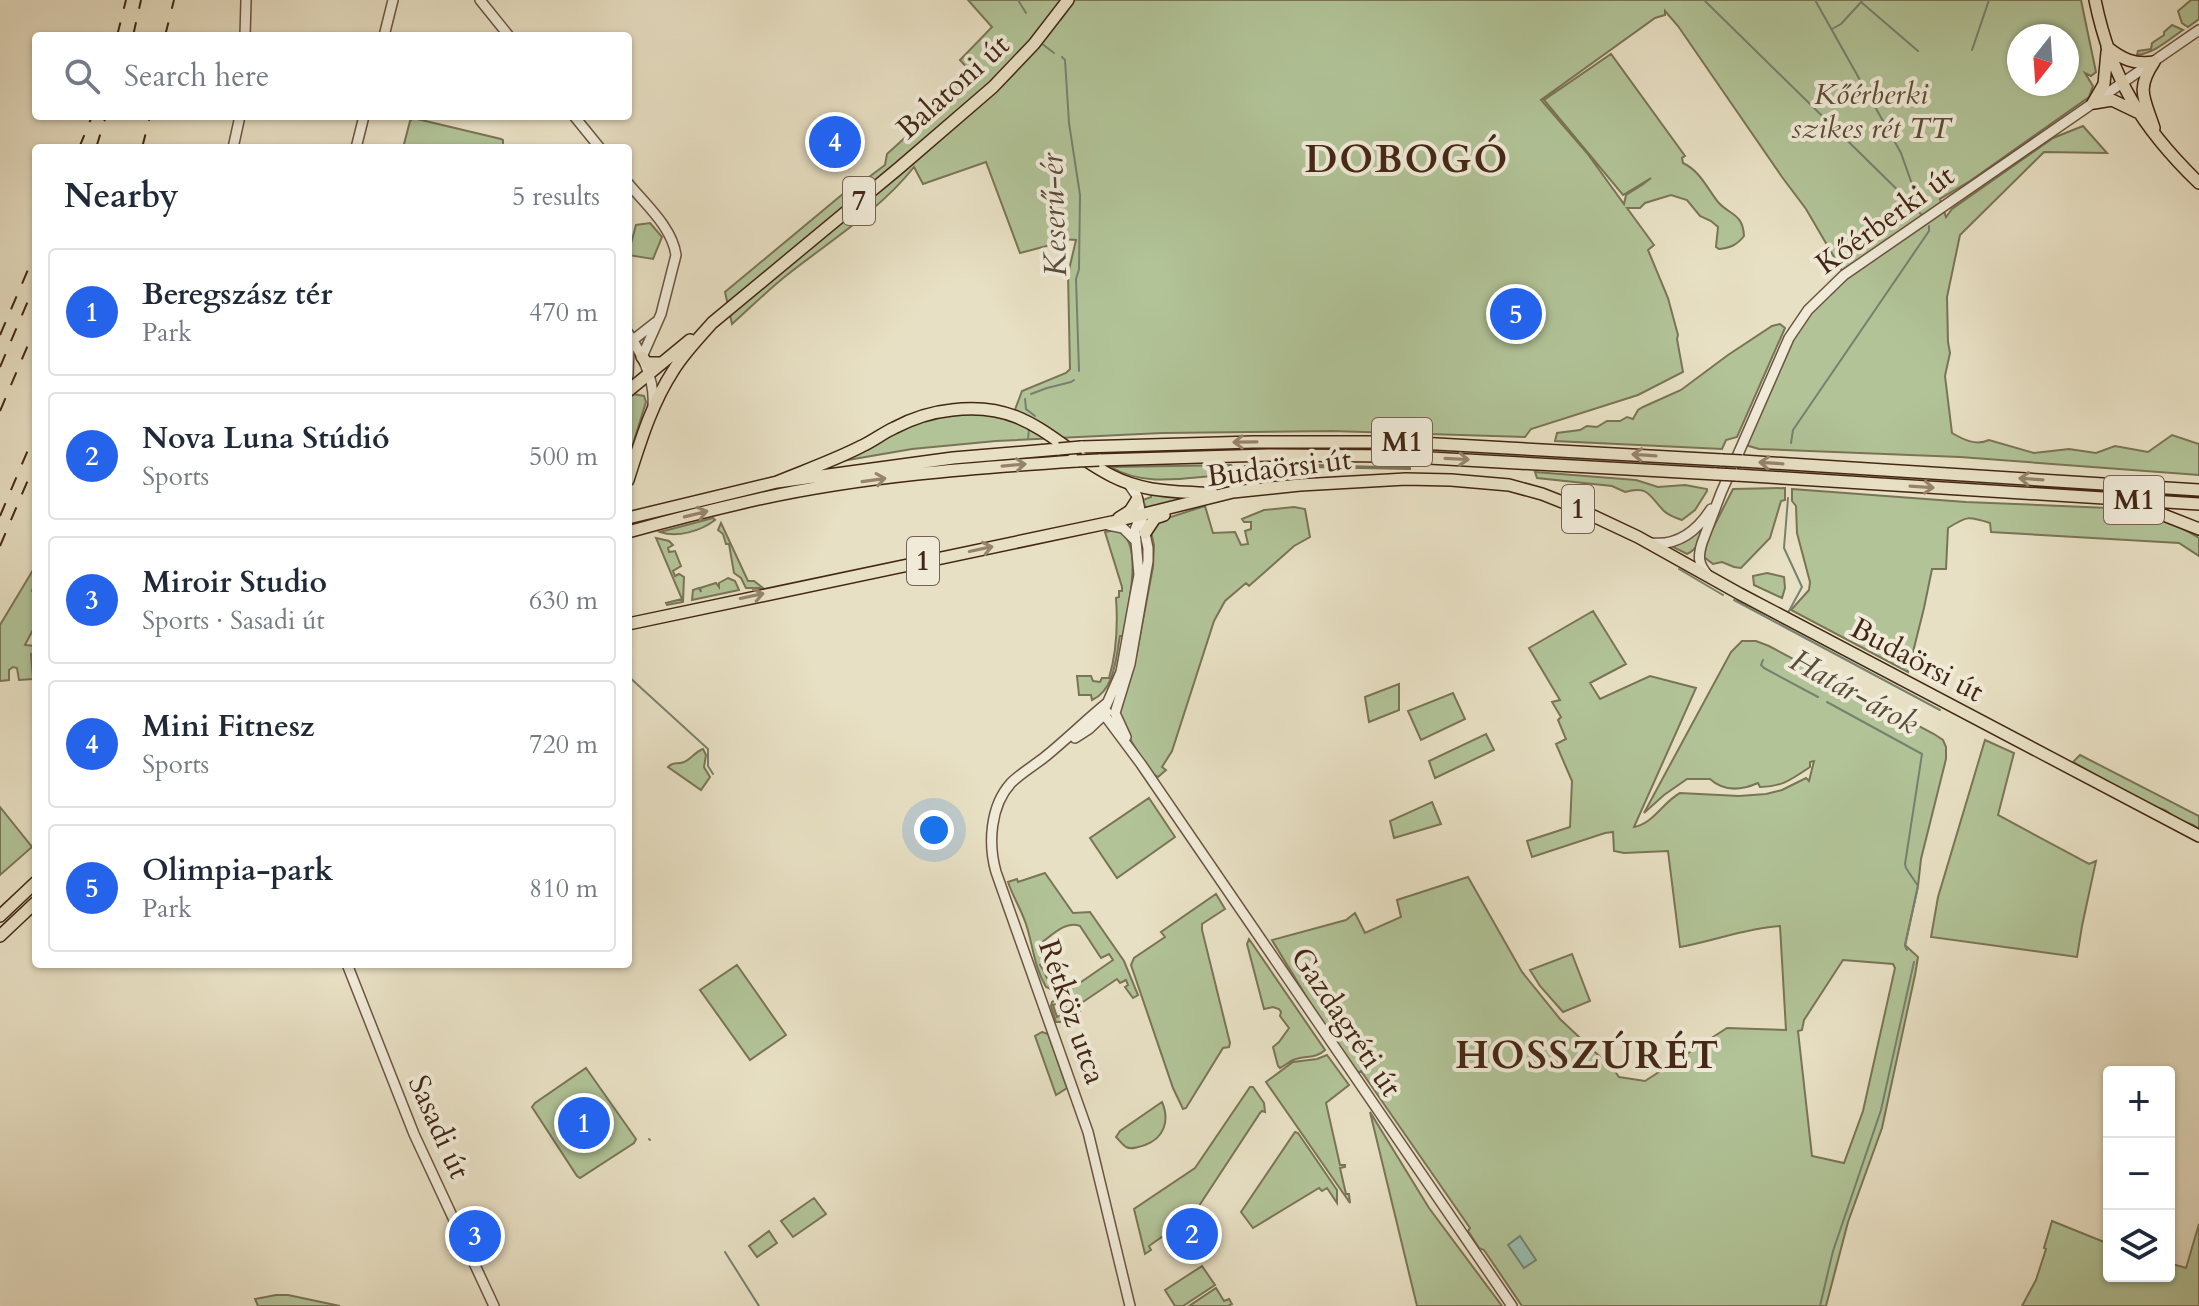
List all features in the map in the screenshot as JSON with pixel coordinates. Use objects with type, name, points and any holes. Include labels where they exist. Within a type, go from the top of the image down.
[{"type":"main road","name":"Balatoni út","points":[[712,323],[956,120],[1011,69],[1068,0]]},
{"type":"main road","points":[[2095,0],[2107,47],[2138,112],[2157,138],[2199,183]]},
{"type":"main road","points":[[2107,47],[2134,63],[2154,62]]},
{"type":"main road","points":[[2093,103],[2104,84],[2107,47]]},
{"type":"main road","points":[[2154,62],[2144,78],[2142,96],[2157,138]]},
{"type":"main road","points":[[2093,103],[2112,100],[2138,112]]},
{"type":"main road","name":"7","points":[[632,388],[712,323]]},
{"type":"main road","name":"7","points":[[632,468],[651,411],[672,371],[712,323]]},
{"type":"main road","points":[[642,357],[647,363],[662,363]]},
{"type":"main road","points":[[648,375],[661,377],[672,371]]},
{"type":"main road","name":"1","points":[[777,482],[837,458],[895,427],[937,413],[991,411],[1035,425],[1100,469],[1128,483],[1156,491],[1220,495]]},
{"type":"main road","name":"M1","points":[[632,517],[777,482],[953,458],[1081,447],[1238,442],[1401,442],[2199,490]]},
{"type":"main road","name":"M1","points":[[632,531],[760,499],[929,473],[1077,461],[1269,455],[1394,456],[2199,504]]},
{"type":"main road","name":"Budaörsi út","points":[[632,623],[1140,516],[1220,495],[1286,486],[1406,479],[1494,483],[1556,499],[1643,540],[2199,836]]},
{"type":"main road","points":[[2069,497],[2130,506],[2199,529]]},
{"type":"main road","points":[[1107,523],[1130,511],[1137,500]]},
{"type":"main road","points":[[1140,536],[1155,518],[1184,505]]},
{"type":"main road","points":[[0,916],[32,886]]},
{"type":"main road","points":[[0,936],[32,906]]},
{"type":"street","points":[[245,32],[246,0]]},
{"type":"street","points":[[385,32],[393,0]]},
{"type":"street","points":[[480,0],[506,32]]},
{"type":"street","name":"Kőérberki út","points":[[1707,575],[1701,567],[1699,554],[1721,493],[1789,338],[1797,323],[1817,300],[1844,275],[2199,30]]},
{"type":"street","points":[[234,144],[239,120]]},
{"type":"street","points":[[357,144],[363,120]]},
{"type":"street","points":[[577,120],[597,144]]},
{"type":"street","points":[[632,188],[667,230],[674,246],[675,264],[659,320],[642,357]]},
{"type":"street","points":[[632,340],[659,320]]},
{"type":"street","points":[[632,344],[642,357],[648,375],[654,398],[651,411]]},
{"type":"street","name":"Gazdagréti út","points":[[1105,710],[1121,672],[1139,575],[1140,516],[1136,493],[1128,483]]},
{"type":"street","name":"Kőérberki út","points":[[1643,540],[1661,544],[1690,534],[1721,493]]},
{"type":"street","points":[[1107,523],[1140,536]]},
{"type":"street","name":"Gazdagréti út","points":[[1140,536],[1148,554],[1146,576],[1130,664],[1115,713],[1121,733],[1512,1306]]},
{"type":"street","name":"Kőérberki út","points":[[1682,560],[1693,554],[1702,543]]},
{"type":"street","name":"Gazdagréti út","points":[[1105,710],[1124,687]]},
{"type":"street","points":[[1105,710],[1121,733]]},
{"type":"street","name":"Rétköz utca","points":[[1049,754],[1091,727],[1105,710]]},
{"type":"street","name":"Rétköz utca","points":[[1105,710],[1011,783],[997,809],[992,856],[1088,1132],[1130,1306]]},
{"type":"street","points":[[1091,727],[1104,725],[1121,733]]},
{"type":"street","name":"Sasadi út","points":[[349,968],[414,1134],[494,1306]]},
{"type":"green space","name":"Kőérberki szikes rét TT","points":[[968,0],[1060,0],[1053,12],[1061,19],[1074,0],[2081,0],[2096,72],[2091,76],[2085,73],[2093,86],[2089,97],[1940,199],[1946,217],[1952,209],[2053,138],[2083,126],[2107,153],[2044,152],[1960,235],[1947,297],[1950,353],[1945,376],[1952,433],[1970,441],[1989,440],[2034,453],[2069,449],[2096,453],[2115,446],[2148,452],[2172,435],[2199,444],[2199,475],[1960,457],[1759,449],[1742,444],[1789,338],[1844,274],[1806,209],[1665,11],[1665,15],[1655,18],[1541,100],[1587,153],[1624,204],[1626,195],[1651,178],[1623,195],[1544,100],[1611,54],[1685,156],[1683,163],[1699,175],[1718,202],[1741,223],[1744,236],[1739,242],[1719,249],[1716,247],[1718,227],[1700,216],[1687,200],[1671,195],[1645,203],[1640,208],[1627,208],[1654,245],[1648,250],[1668,298],[1678,335],[1683,372],[1638,395],[1531,429],[1525,437],[1332,431],[1162,433],[996,441],[912,449],[819,465],[937,413],[1013,415],[1022,391],[1070,369],[1068,274],[1076,240],[1062,239],[1062,242],[1020,253],[986,162],[923,184],[914,167],[870,211],[780,281],[732,324],[725,292],[862,178],[865,180],[885,165],[887,154],[971,72],[960,60],[992,27]]},
{"type":"green space","points":[[2191,0],[2199,0],[2199,19],[2188,27],[2182,23],[2178,11]]},
{"type":"green space","points":[[2172,25],[2183,30],[2156,49],[2137,55],[2138,51],[2151,49],[2152,43]]},
{"type":"green space","points":[[421,120],[501,139],[503,144],[404,144],[410,121]]},
{"type":"green space","points":[[650,223],[662,237],[653,259],[632,256],[636,225]]},
{"type":"green space","points":[[1780,324],[1785,328],[1737,437],[1726,440],[1722,449],[1555,441],[1557,433],[1587,426],[1597,427],[1607,421],[1620,421],[1627,417],[1633,419],[1638,410],[1681,390],[1728,355]]},
{"type":"green space","points":[[632,395],[644,396],[646,402],[632,447]]},
{"type":"green space","points":[[1231,465],[1234,470],[1226,475],[1167,480],[1138,477],[1111,467]]},
{"type":"green space","points":[[1316,465],[1410,469],[1313,467],[1254,471],[1245,468]]},
{"type":"green space","points":[[1535,472],[1636,480],[1658,487],[1685,485],[1707,491],[1695,510],[1682,520],[1666,512],[1644,491],[1625,492],[1612,486],[1537,478]]},
{"type":"green space","points":[[1785,488],[1785,500],[1781,501],[1770,538],[1741,568],[1722,562],[1713,564],[1704,557],[1708,538],[1733,489]]},
{"type":"green space","points":[[1792,489],[1966,502],[2133,509],[2171,522],[2199,538],[2199,556],[2179,543],[1991,532],[1990,523],[1964,519],[1948,528],[1946,569],[1932,569],[1908,672],[1791,610],[1809,590],[1810,582],[1797,533]]},
{"type":"green space","points":[[1151,494],[1189,498],[1146,508],[1143,500]]},
{"type":"green space","points":[[1205,506],[1213,533],[1235,532],[1241,545],[1248,544],[1245,531],[1251,529],[1251,522],[1242,519],[1264,510],[1305,509],[1310,537],[1294,546],[1249,586],[1246,583],[1225,601],[1214,621],[1172,751],[1162,767],[1166,770],[1158,777],[1150,772],[1121,724],[1118,708],[1137,652],[1153,567],[1151,532],[1155,522]]},
{"type":"green space","points":[[715,520],[709,524],[689,532],[660,532]]},
{"type":"green space","points":[[721,523],[748,581],[754,581],[763,588],[746,588],[734,573],[729,544],[718,530]]},
{"type":"green space","points":[[1115,530],[1124,535],[1130,545],[1130,599],[1110,681],[1106,689],[1092,700],[1091,695],[1079,695],[1077,676],[1091,676],[1093,681],[1100,682],[1102,678],[1109,678],[1112,668],[1116,598],[1122,587],[1105,532]]},
{"type":"green space","points":[[1699,530],[1699,542],[1687,554],[1671,546]]},
{"type":"green space","points":[[656,538],[673,545],[668,548],[669,552],[675,551],[681,566],[673,571],[675,576],[679,574],[684,577],[683,602],[666,603],[682,599]]},
{"type":"green space","points":[[32,572],[32,632],[25,645],[32,646],[32,679],[19,680],[17,668],[13,667],[9,670],[9,680],[0,681],[0,625]]},
{"type":"green space","points":[[1767,573],[1784,577],[1782,598],[1754,585],[1753,576]]},
{"type":"green space","points":[[728,578],[735,581],[739,590],[692,600],[693,590],[699,588],[701,592],[700,588],[716,583],[719,587],[719,583]]},
{"type":"green space","points":[[1593,611],[1626,664],[1590,683],[1600,699],[1650,676],[1696,688],[1634,827],[1647,822],[1680,793],[1766,794],[1806,778],[1809,781],[1814,761],[1792,779],[1768,787],[1760,787],[1758,783],[1733,788],[1721,786],[1710,779],[1687,779],[1644,813],[1731,652],[1742,641],[1756,641],[1769,646],[1943,740],[1946,759],[1921,859],[1905,945],[1918,957],[1915,975],[1882,1128],[1848,1222],[1826,1306],[1522,1306],[1484,1250],[1479,1248],[1468,1231],[1470,1228],[1361,1071],[1354,1075],[1272,940],[1346,920],[1355,913],[1365,933],[1401,917],[1397,900],[1468,877],[1522,972],[1560,1019],[1619,1077],[1645,1081],[1727,1028],[1786,1030],[1780,926],[1680,947],[1668,851],[1614,851],[1613,832],[1532,857],[1527,841],[1570,827],[1572,781],[1556,744],[1566,739],[1558,720],[1561,717],[1552,702],[1560,700],[1529,648]],"holes":[[[1843,960],[1893,964],[1895,968],[1863,1111],[1844,1163],[1812,1156],[1798,1031],[1802,1030],[1804,1020]]]},
{"type":"green space","points":[[1399,684],[1399,710],[1369,722],[1365,697]]},
{"type":"green space","points":[[1453,693],[1465,719],[1421,740],[1408,711]]},
{"type":"green space","points":[[1486,734],[1494,750],[1435,778],[1429,761]]},
{"type":"green space","points":[[1985,740],[2014,753],[1998,815],[2089,864],[2096,861],[2077,957],[1931,937],[1938,897]]},
{"type":"green space","points":[[703,749],[706,755],[704,767],[710,777],[701,790],[668,767],[684,762]]},
{"type":"green space","points":[[2080,755],[2199,816],[2199,829],[2073,762]]},
{"type":"green space","points":[[1149,798],[1175,837],[1117,878],[1090,838]]},
{"type":"green space","points":[[1432,802],[1441,824],[1394,838],[1390,821]]},
{"type":"green space","points":[[0,807],[32,847],[0,875]]},
{"type":"green space","points":[[1045,873],[1073,913],[1090,912],[1124,961],[1138,995],[1133,998],[1125,987],[1128,985],[1126,980],[1120,983],[1117,979],[1077,1006],[1078,1012],[1068,1010],[1063,1001],[1053,1005],[1057,1017],[1062,1015],[1061,1022],[1056,1022],[1052,1002],[1113,960],[1109,954],[1101,958],[1080,926],[1064,927],[1041,943],[1050,957],[1040,965],[1053,990],[1046,987],[1036,964],[1026,924],[1008,882]]},
{"type":"green space","points":[[1216,894],[1225,909],[1202,924],[1202,930],[1230,1043],[1229,1047],[1223,1048],[1183,1109],[1131,965],[1134,958],[1165,937],[1161,932]]},
{"type":"green space","points":[[1249,939],[1325,1050],[1322,1053],[1293,1060],[1280,1068],[1278,1066],[1273,1047],[1289,1028],[1279,1009],[1264,1009],[1247,944]]},
{"type":"green space","points":[[1572,954],[1590,1001],[1563,1012],[1530,970]]},
{"type":"green space","points":[[737,965],[786,1035],[750,1060],[700,990]]},
{"type":"green space","points":[[1042,1032],[1048,1034],[1067,1088],[1056,1095],[1035,1036]]},
{"type":"green space","points":[[1327,1055],[1349,1085],[1326,1103],[1340,1165],[1345,1165],[1340,1168],[1350,1203],[1266,1082],[1293,1062]]},
{"type":"green space","points":[[586,1068],[636,1139],[580,1178],[532,1107]]},
{"type":"green space","points":[[1250,1087],[1264,1103],[1265,1112],[1260,1113],[1193,1215],[1149,1246],[1151,1250],[1145,1254],[1134,1209],[1195,1168]]},
{"type":"green space","points":[[1162,1102],[1164,1128],[1152,1142],[1131,1148],[1116,1137],[1120,1131]]},
{"type":"green space","points":[[1370,1112],[1429,1208],[1502,1306],[1417,1306]]},
{"type":"green space","points":[[1295,1132],[1337,1190],[1337,1203],[1327,1188],[1322,1191],[1319,1188],[1253,1228],[1241,1212]]},
{"type":"green space","points":[[814,1198],[826,1214],[793,1237],[781,1221]]},
{"type":"green space","points":[[2052,1221],[2103,1242],[2103,1282],[2175,1282],[2175,1265],[2186,1268],[2199,1224],[2199,1306],[2022,1306],[2036,1280]]},
{"type":"green space","points":[[769,1231],[777,1243],[757,1257],[749,1246]]},
{"type":"green space","points":[[1202,1266],[1215,1285],[1183,1306],[1175,1306],[1165,1290]]},
{"type":"green space","points":[[1216,1288],[1224,1301],[1229,1299],[1232,1304],[1189,1306]]},
{"type":"green space","points":[[276,1295],[340,1306],[258,1306],[255,1299]]},
{"type":"shaded area","points":[[1520,1236],[1536,1260],[1524,1268],[1508,1245]]},
{"type":"waterway","name":"Keserű-ér","points":[[1018,0],[1026,13]]},
{"type":"waterway","points":[[1704,0],[1917,209]]},
{"type":"waterway","name":"Keserű-ér","points":[[1815,0],[1901,153],[1919,204],[1917,208]]},
{"type":"waterway","points":[[1832,29],[1841,24],[1863,0]]},
{"type":"waterway","points":[[1972,50],[1989,0]]},
{"type":"waterway","points":[[1861,2],[1918,51]]},
{"type":"waterway","name":"Keserű-ér","points":[[1041,43],[1054,53]]},
{"type":"waterway","name":"Keserű-ér","points":[[1062,57],[1065,60],[1069,123],[1080,195],[1079,269],[1076,279],[1079,371]]},
{"type":"waterway","name":"Határ-árok","points":[[1791,443],[1793,430],[1929,231],[1929,226]]},
{"type":"waterway","name":"Keserű-ér","points":[[1031,394],[1074,380]]},
{"type":"waterway","name":"Keserű-ér","points":[[1025,399],[1026,409],[1035,416]]},
{"type":"waterway","name":"Keserű-ér","points":[[1028,439],[1029,429]]},
{"type":"waterway","name":"Határ-árok","points":[[1788,498],[1784,548],[1802,587],[1789,611]]},
{"type":"waterway","points":[[1679,569],[1723,595]]},
{"type":"waterway","points":[[1734,600],[1940,710]]},
{"type":"waterway","name":"Határ-árok","points":[[1763,660],[1761,665],[1764,668],[1818,697]]},
{"type":"waterway","points":[[632,680],[708,749],[708,766],[713,774]]},
{"type":"waterway","name":"Határ-árok","points":[[1827,702],[1922,754],[1905,864],[1918,886],[1905,946],[1907,950]]},
{"type":"waterway","name":"Határ-árok","points":[[1820,1306],[1833,1251],[1881,1110],[1914,962]]},
{"type":"waterway","points":[[725,1252],[759,1306]]},
{"type":"railway","points":[[118,32],[126,0]]},
{"type":"railway","points":[[134,32],[141,0]]},
{"type":"railway","points":[[166,32],[174,0]]},
{"type":"railway","points":[[81,144],[90,120]]},
{"type":"railway","points":[[97,144],[105,120]]},
{"type":"railway","points":[[143,144],[149,120]]},
{"type":"railway","points":[[0,335],[32,260]]},
{"type":"railway","points":[[0,367],[32,291]]},
{"type":"railway","points":[[0,411],[32,335]]},
{"type":"railway","points":[[0,516],[32,440]]},
{"type":"railway","points":[[0,546],[32,470]]},
{"type":"place","name":"Mini Fitnesz","points":[[835,142]]},
{"type":"place","name":"Olimpia-park","points":[[1516,314]]},
{"type":"place","name":"Beregszász tér","points":[[584,1123]]},
{"type":"place","name":"Nova Luna Stúdió","points":[[1192,1234]]},
{"type":"place","name":"Miroir Studio","points":[[475,1236]]},
{"type":"district","name":"DOBOGÓ","points":[[1407,160]]},
{"type":"district","name":"HOSSZÚRÉT","points":[[1588,1056]]}]
